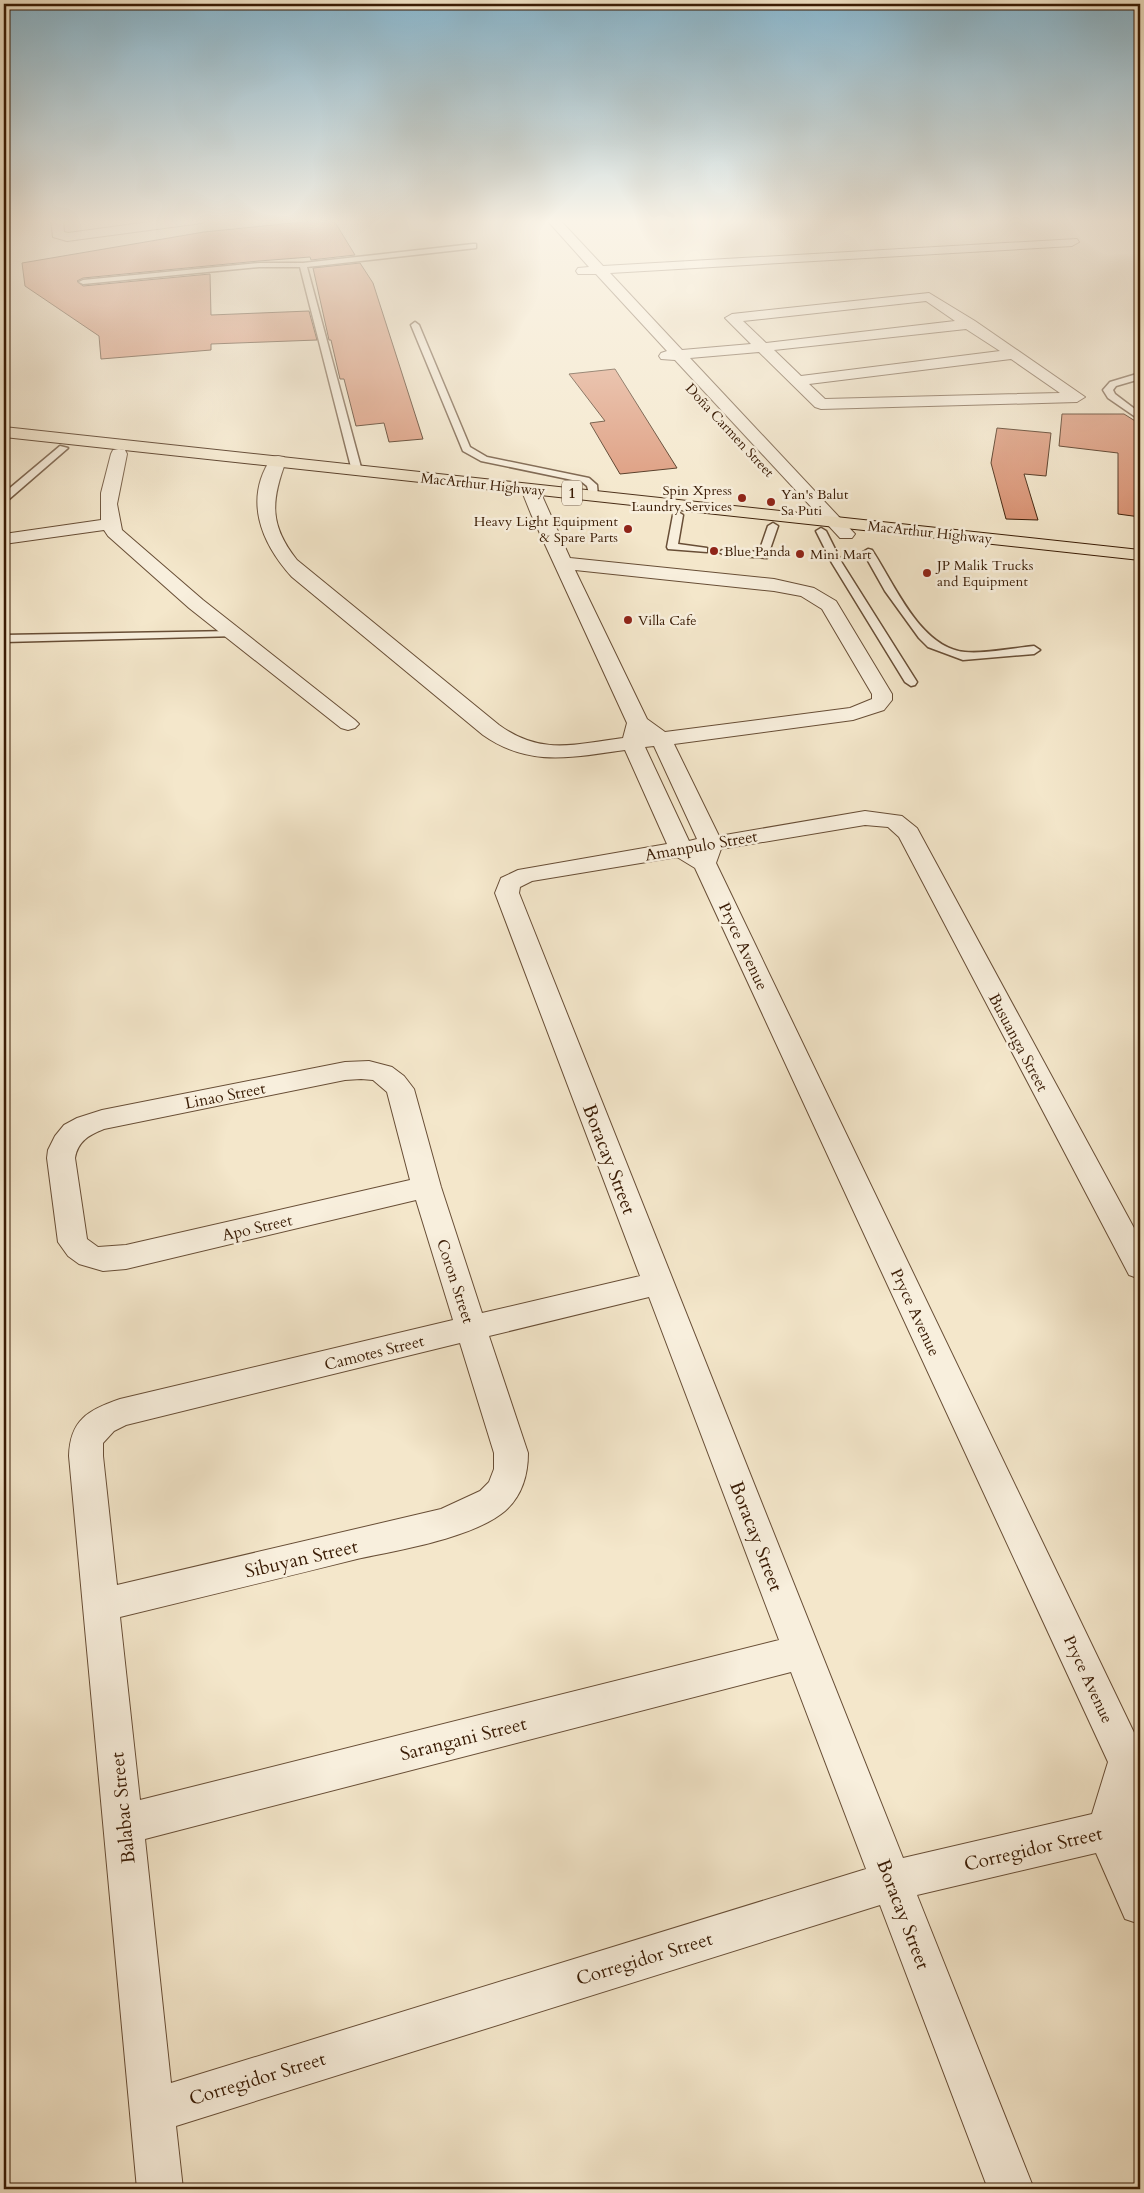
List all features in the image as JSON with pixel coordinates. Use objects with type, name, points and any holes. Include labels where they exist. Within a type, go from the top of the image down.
[{"type":"highway","name":"MacArthur Highway","points":[[4,432],[276,466],[532,495],[594,495],[1140,565]]},
{"type":"highway","name":"MacArthur Highway","points":[[4,442],[119,454],[276,466]]},
{"type":"highway","name":"MacArthur Highway","points":[[328,472],[357,471],[678,515],[773,526],[828,526],[1140,555]]},
{"type":"street","name":"Doña Carmen Street","points":[[635,321],[673,358],[828,526]]},
{"type":"street","name":"Doña Carmen Street","points":[[643,321],[673,358],[828,526]]},
{"type":"street","points":[[735,321],[820,404],[1077,397],[966,321]]},
{"type":"street","points":[[673,358],[970,324]]},
{"type":"street","points":[[797,381],[1014,354]]},
{"type":"street","points":[[119,454],[108,507],[109,524],[114,532],[136,553],[234,634],[348,724]]},
{"type":"street","points":[[276,466],[267,487],[266,505],[272,538],[282,556],[299,573],[491,730],[515,746],[545,752],[635,733]]},
{"type":"street","name":"Pryce Avenue","points":[[532,495],[635,733],[699,852],[1134,1766],[1124,1827]]},
{"type":"street","points":[[4,539],[109,524]]},
{"type":"street","points":[[563,563],[774,585],[807,592],[829,605],[882,694],[882,700],[877,706],[853,714],[661,739]]},
{"type":"street","name":"Pryce Avenue","points":[[635,733],[661,739],[699,852]]},
{"type":"street","name":"Amanpulo Street","points":[[510,883],[526,875],[699,852],[865,818],[894,821]]},
{"type":"street","name":"Busuanga Street","points":[[894,821],[909,833],[1093,1182],[1140,1267]]},
{"type":"street","name":"Boracay Street","points":[[510,883],[507,893],[1011,2189]]},
{"type":"street","name":"Linao Street","points":[[88,1257],[78,1250],[73,1242],[60,1158],[61,1148],[66,1139],[75,1131],[102,1120],[362,1068],[378,1070]]},
{"type":"street","name":"Coron Street","points":[[378,1070],[392,1078],[400,1089],[426,1188],[511,1454],[512,1468],[507,1485],[497,1498]]},
{"type":"street","name":"Apo Street","points":[[88,1257],[102,1259],[126,1257],[426,1188]]},
{"type":"street","name":"Camotes Street","points":[[93,1429],[102,1421],[120,1414],[659,1283]]},
{"type":"street","name":"Balabac Street","points":[[93,1429],[86,1438],[86,1456],[160,2189]]},
{"type":"street","name":"Sibuyan Street","points":[[101,1605],[442,1524],[483,1508],[497,1498]]},
{"type":"street","name":"Sarangani Street","points":[[124,1824],[802,1652]]},
{"type":"street","points":[[1124,1827],[1140,1904]]},
{"type":"street","name":"Corregidor Street","points":[[152,2111],[892,1881],[1124,1827]]},
{"type":"lane","points":[[318,321],[357,471]]},
{"type":"lane","points":[[415,325],[466,448],[484,459],[585,480],[592,485],[594,495]]},
{"type":"lane","points":[[1140,376],[1113,384],[1108,390],[1110,396],[1140,417]]},
{"type":"lane","points":[[4,498],[62,448]]},
{"type":"lane","points":[[678,515],[672,547],[703,550]]},
{"type":"lane","points":[[724,552],[763,556],[773,526]]},
{"type":"lane","points":[[828,526],[837,563],[911,682]]},
{"type":"lane","points":[[868,552],[891,591],[923,636],[932,645],[963,656],[1034,650]]},
{"type":"lane","points":[[4,640],[234,634]]},
{"type":"building","points":[[77,321],[312,321],[317,340],[211,344],[211,350],[101,359],[99,336]]},
{"type":"building","points":[[325,321],[385,321],[423,439],[389,442],[384,423],[356,426],[344,379],[340,379],[331,340],[329,340]]},
{"type":"building","points":[[615,369],[677,468],[620,474],[590,423],[605,421],[569,374]]},
{"type":"building","points":[[1062,414],[1124,414],[1140,424],[1140,517],[1118,514],[1118,453],[1059,446]]},
{"type":"building","points":[[997,428],[1051,433],[1046,476],[1024,474],[1038,520],[1006,519],[991,463]]},
{"type":"place","name":"Spin Xpress Laundry Services","points":[[742,498]]},
{"type":"place","name":"Yan's Balut Sa Puti","points":[[771,502]]},
{"type":"place","name":"Heavy Light Equipment & Spare Parts","points":[[628,529]]},
{"type":"place","name":"Blue Panda","points":[[714,551]]},
{"type":"place","name":"Mini Mart","points":[[800,554]]},
{"type":"place","name":"JP Malik Trucks and Equipment","points":[[927,573]]},
{"type":"place","name":"Villa Cafe","points":[[628,620]]}]
